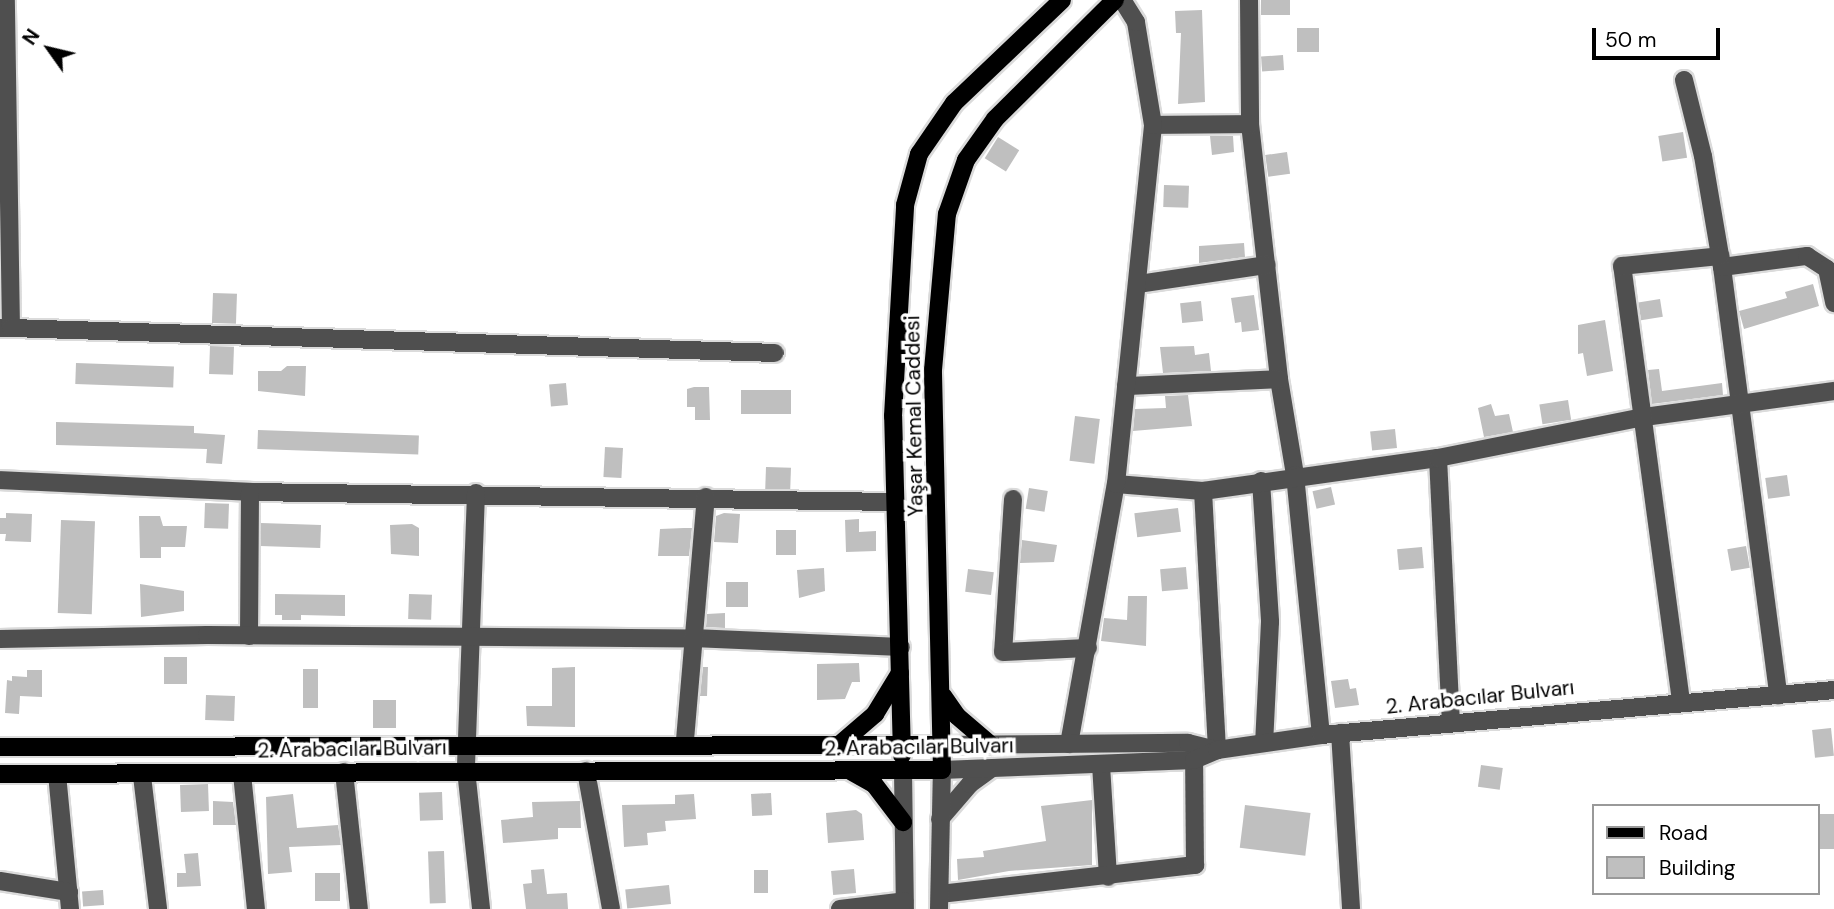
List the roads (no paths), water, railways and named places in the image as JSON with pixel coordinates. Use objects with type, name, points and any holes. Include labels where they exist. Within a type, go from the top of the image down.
[{"type":"main road","name":"Yaşar Kemal Caddesi","points":[[902,771],[902,670],[894,502],[897,279],[912,172],[929,137],[954,103],[1062,0]]},
{"type":"main road","name":"Yaşar Kemal Caddesi","points":[[942,770],[943,696],[933,370],[947,214],[966,160],[995,119],[1115,0]]},
{"type":"main road","points":[[839,745],[875,714],[902,670]]},
{"type":"main road","points":[[943,696],[957,716],[991,745]]},
{"type":"main road","points":[[0,747],[943,745]]},
{"type":"main road","name":"2. Arabacılar Bulvarı","points":[[0,774],[142,776],[466,770],[942,770]]},
{"type":"main road","points":[[849,771],[874,784],[903,822]]},
{"type":"street","points":[[6,0],[6,328],[775,353]]},
{"type":"street","points":[[1069,744],[1116,484],[1139,284],[1153,125],[1136,22],[1122,0]]},
{"type":"street","points":[[1249,0],[1250,124],[1279,379],[1295,475],[1321,735]]},
{"type":"street","points":[[1684,80],[1721,261],[1778,695]]},
{"type":"street","points":[[1153,125],[1250,124]]},
{"type":"street","points":[[1681,701],[1644,417],[1626,317],[1622,266],[1807,256],[1827,270],[1834,303]]},
{"type":"street","points":[[1139,284],[1267,265]]},
{"type":"street","points":[[1126,386],[1279,379]]},
{"type":"street","points":[[1116,484],[1203,491],[1295,475],[1438,458],[1644,417],[1834,391]]},
{"type":"street","points":[[1438,458],[1451,721]]},
{"type":"street","points":[[0,480],[250,492],[476,493],[894,502]]},
{"type":"street","points":[[1261,481],[1270,622],[1264,743]]},
{"type":"street","points":[[943,745],[1188,743],[1217,750],[1203,491]]},
{"type":"street","points":[[249,636],[250,492]]},
{"type":"street","points":[[476,493],[473,638],[466,770],[481,909]]},
{"type":"street","points":[[685,740],[706,497]]},
{"type":"street","points":[[1013,499],[1003,652],[1088,648]]},
{"type":"street","points":[[0,639],[249,636],[693,638],[901,647]]},
{"type":"street","name":"2. Arabacılar Bulvarı","points":[[942,770],[1194,760],[1217,750],[1321,735],[1451,721],[1834,690]]},
{"type":"street","points":[[1340,733],[1350,909]]},
{"type":"street","points":[[942,770],[939,902],[1195,865],[1194,760]]},
{"type":"street","points":[[1101,765],[1108,877]]},
{"type":"street","points":[[940,820],[970,784],[991,769]]},
{"type":"street","points":[[586,771],[611,909]]},
{"type":"street","points":[[840,909],[905,905],[902,771]]},
{"type":"street","points":[[344,772],[359,909]]},
{"type":"street","points":[[0,881],[69,901],[57,774]]},
{"type":"street","points":[[242,774],[256,909]]},
{"type":"street","points":[[142,776],[158,909]]},
{"type":"street","points":[[1348,864],[1364,909]]}]
